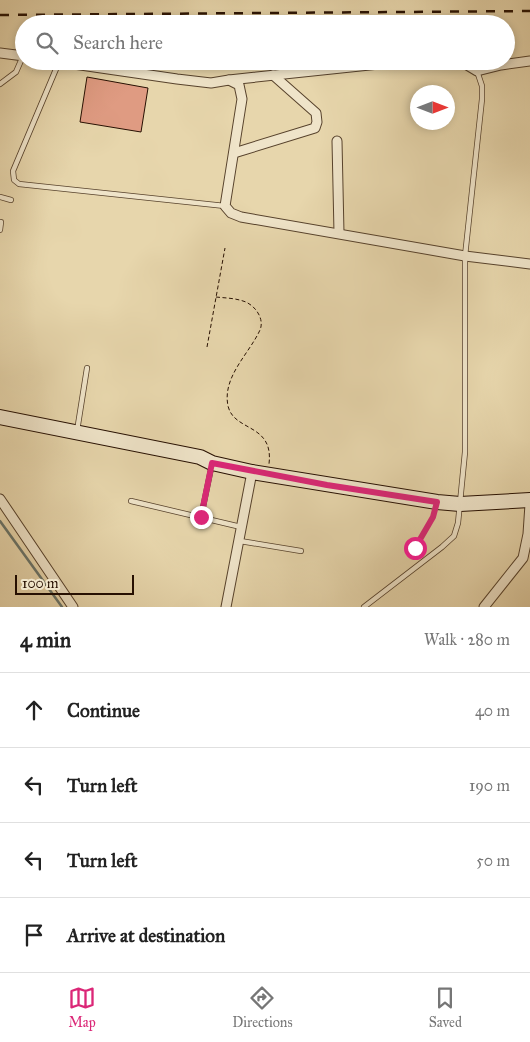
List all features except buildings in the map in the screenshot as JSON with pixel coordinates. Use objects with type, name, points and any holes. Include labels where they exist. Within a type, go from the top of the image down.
[{"type":"street","points":[[0,53],[15,55]]},
{"type":"street","points":[[515,65],[528,63]]},
{"type":"street","points":[[113,70],[211,83],[321,70]]},
{"type":"street","points":[[477,71],[483,70]]},
{"type":"street","points":[[234,153],[315,128],[317,122],[316,113],[273,75]]},
{"type":"street","points":[[229,80],[239,85],[242,99],[225,206],[231,213],[241,217],[465,256],[530,264]]},
{"type":"street","points":[[337,141],[339,233]]},
{"type":"street","points":[[0,417],[200,457],[217,457],[461,500],[530,502],[528,534],[523,558],[484,607]]},
{"type":"street","points":[[200,457],[212,463],[252,472],[437,502],[530,492]]},
{"type":"street","points":[[226,607],[252,472]]},
{"type":"street","points":[[0,499],[73,607]]},
{"type":"lane","points":[[0,84],[17,70]]},
{"type":"lane","points":[[53,70],[13,171],[14,180],[19,184],[225,206]]},
{"type":"lane","points":[[364,607],[454,536],[458,524],[465,452],[465,256],[482,99],[482,86],[477,71]]},
{"type":"lane","points":[[0,197],[11,200]]},
{"type":"lane","points":[[0,230],[2,222]]},
{"type":"lane","points":[[77,432],[87,368]]},
{"type":"lane","points":[[201,517],[212,463]]},
{"type":"lane","points":[[131,501],[242,527]]},
{"type":"lane","points":[[240,541],[301,551]]},
{"type":"path","points":[[207,347],[225,248]]},
{"type":"path","points":[[216,297],[244,301],[253,306],[260,316],[261,328],[233,374],[228,404],[230,414],[263,436],[270,455],[268,467]]},
{"type":"path","points":[[418,566],[414,556],[415,548],[433,517],[437,502]]},
{"type":"waterway","points":[[0,521],[62,607]]},
{"type":"railway","points":[[0,15],[530,11]]},
{"type":"route","points":[[201,517],[212,463],[327,485],[437,502],[433,517],[415,548]]}]
